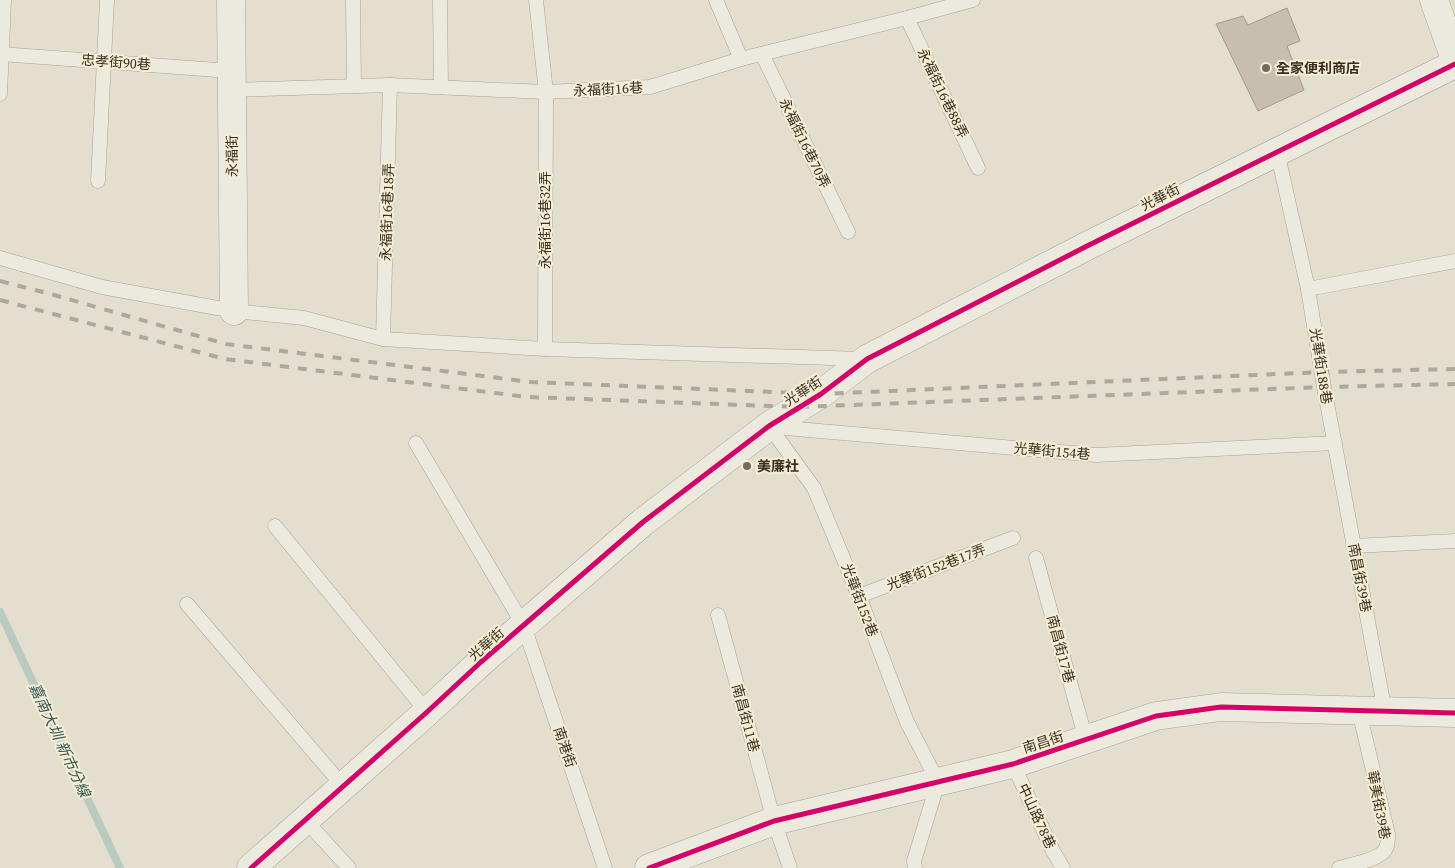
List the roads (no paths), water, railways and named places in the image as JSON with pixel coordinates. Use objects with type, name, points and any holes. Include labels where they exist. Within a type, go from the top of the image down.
[{"type":"street","name":"永福街","points":[[231,0],[234,311]]},
{"type":"street","points":[[1434,0],[1455,59]]},
{"type":"street","name":"光華街","points":[[251,868],[481,662],[643,522],[769,426],[821,394],[867,359],[1277,151],[1455,64]]},
{"type":"street","name":"南昌街","points":[[649,868],[774,821],[1013,764],[1156,716],[1221,708],[1455,713]]},
{"type":"lane","points":[[0,94],[4,0]]},
{"type":"lane","points":[[98,181],[107,0]]},
{"type":"lane","points":[[353,0],[354,86]]},
{"type":"lane","points":[[440,0],[441,87]]},
{"type":"lane","name":"永福街16巷32弄","points":[[536,0],[546,92],[545,349]]},
{"type":"lane","points":[[716,0],[741,59]]},
{"type":"lane","name":"永福街16巷","points":[[231,80],[354,86],[390,84],[546,92],[650,87],[741,59],[973,0]]},
{"type":"lane","name":"永福街16巷88弄","points":[[907,18],[978,168]]},
{"type":"lane","name":"忠孝街90巷","points":[[1,54],[104,61],[231,80]]},
{"type":"lane","name":"永福街16巷70弄","points":[[762,54],[848,232]]},
{"type":"lane","name":"永福街16巷18弄","points":[[384,339],[390,84]]},
{"type":"lane","name":"光華街188巷","points":[[1277,151],[1308,289],[1335,443]]},
{"type":"lane","points":[[0,258],[102,287],[234,311],[304,318],[384,339],[545,349],[867,359]]},
{"type":"lane","points":[[1308,289],[1455,261]]},
{"type":"lane","name":"光華街154巷","points":[[769,426],[1096,455],[1335,443]]},
{"type":"lane","name":"光華街152巷","points":[[769,426],[814,488],[859,596],[907,722],[938,782]]},
{"type":"lane","name":"南港街","points":[[416,443],[524,626],[605,868]]},
{"type":"lane","name":"南昌街39巷","points":[[1335,443],[1354,546],[1372,712]]},
{"type":"lane","points":[[275,526],[427,712]]},
{"type":"lane","name":"光華街152巷17弄","points":[[859,596],[1013,538]]},
{"type":"lane","points":[[1354,546],[1455,542]]},
{"type":"lane","name":"南昌街17巷","points":[[1036,558],[1086,740]]},
{"type":"lane","points":[[187,604],[343,786]]},
{"type":"lane","name":"南昌街11巷","points":[[718,615],[774,821],[790,868]]},
{"type":"lane","name":"華美街39巷","points":[[1340,868],[1383,853],[1388,845],[1372,712]]},
{"type":"lane","name":"中山路78巷","points":[[1013,764],[1053,851],[1063,868]]},
{"type":"lane","points":[[916,868],[914,861],[938,782]]},
{"type":"lane","points":[[305,820],[349,868]]},
{"type":"waterway","name":"嘉南大圳 新市分線","points":[[0,612],[120,868]]},
{"type":"railway","points":[[0,281],[226,344],[531,382],[821,394],[1323,372],[1455,369]]},
{"type":"railway","points":[[0,300],[225,359],[527,397],[799,407],[1324,387],[1455,384]]},
{"type":"place","name":"全家便利商店","points":[[1266,68]]},
{"type":"place","name":"美廉社","points":[[747,466]]}]
